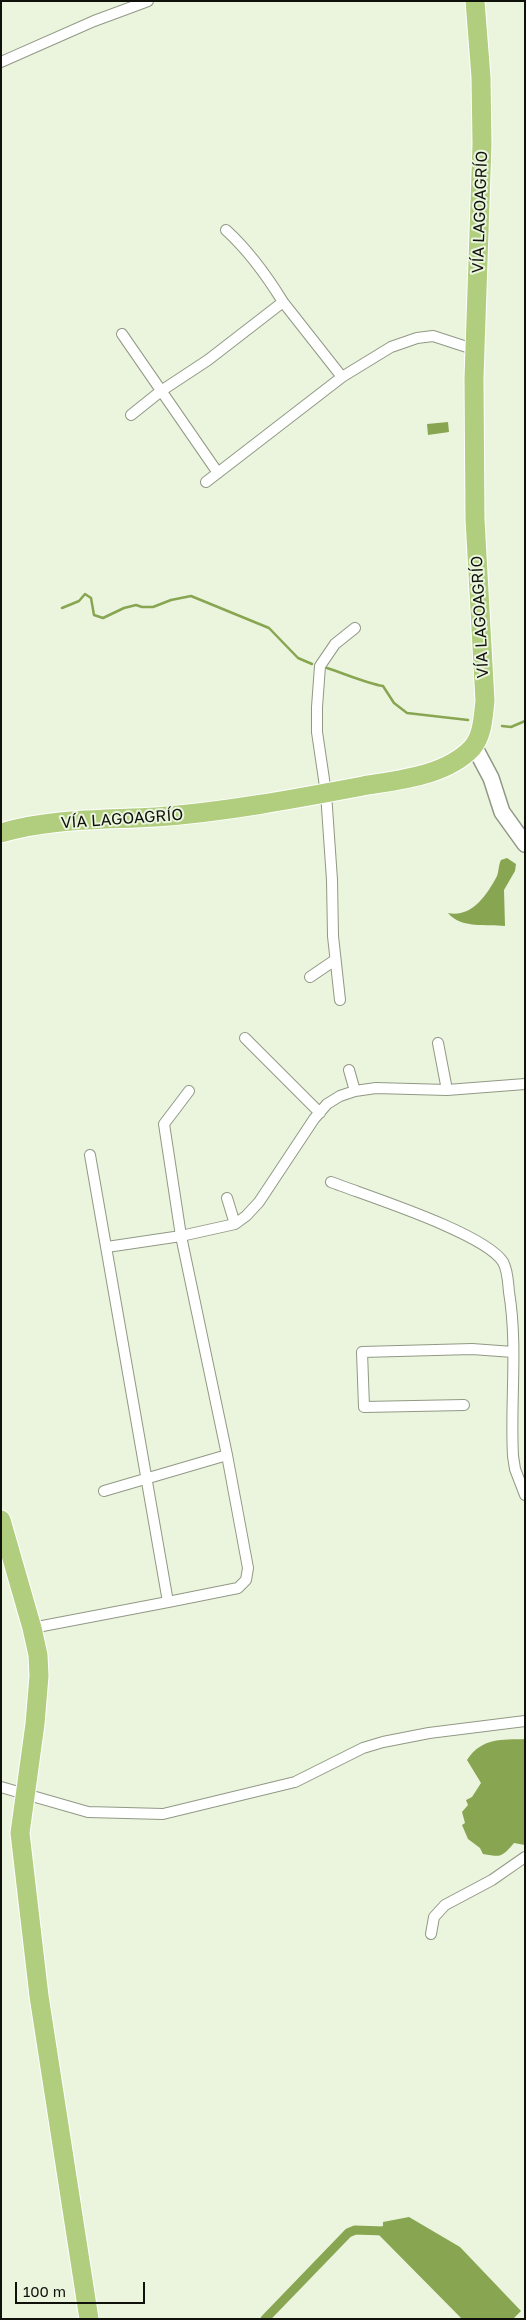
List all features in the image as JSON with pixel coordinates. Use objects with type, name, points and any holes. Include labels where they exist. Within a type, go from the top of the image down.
[{"type":"highway","name":"VÍA LAGOAGRÍO","points":[[1,833],[26,827],[105,818],[155,817],[208,812],[326,793],[401,779],[438,769],[456,762],[474,746],[482,728],[485,701],[476,529],[474,378],[482,144],[481,77],[475,1]]},
{"type":"highway","points":[[1,1520],[38,1655],[39,1676],[20,1833],[30,1925],[65,2174],[89,2319]]},
{"type":"street","points":[[1,62],[148,1]]},
{"type":"street","points":[[226,230],[246,250],[268,277],[283,302],[342,377]]},
{"type":"street","points":[[131,415],[161,391],[208,360],[283,302]]},
{"type":"street","points":[[122,334],[218,473]]},
{"type":"street","points":[[206,482],[342,377],[391,348],[416,338],[433,336],[476,350]]},
{"type":"street","points":[[340,1000],[332,936],[332,880],[326,793],[317,732],[320,666],[335,644],[355,628]]},
{"type":"street","points":[[474,746],[491,778],[502,812],[525,844]]},
{"type":"street","points":[[310,978],[335,960]]},
{"type":"street","points":[[245,1038],[320,1112]]},
{"type":"street","points":[[438,1042],[447,1090]]},
{"type":"street","points":[[350,1070],[356,1091]]},
{"type":"street","points":[[107,1247],[180,1236],[235,1224],[246,1216],[259,1202],[320,1112],[340,1096],[376,1088],[447,1090],[525,1084]]},
{"type":"street","points":[[32,1628],[238,1588],[246,1580],[248,1568],[227,1455],[180,1236],[164,1124],[189,1091]]},
{"type":"street","points":[[90,1155],[168,1602]]},
{"type":"street","points":[[331,1182],[458,1231],[482,1243],[503,1263],[507,1274],[513,1329],[513,1456],[515,1470],[525,1495]]},
{"type":"street","points":[[227,1198],[235,1224]]},
{"type":"street","points":[[464,1405],[364,1407],[362,1352],[472,1349],[514,1352]]},
{"type":"street","points":[[104,1491],[227,1455]]},
{"type":"street","points":[[1,1787],[88,1812],[163,1814],[295,1782],[364,1748],[382,1742],[429,1733],[525,1721]]},
{"type":"street","points":[[431,1934],[434,1918],[445,1905],[492,1880],[525,1857]]},
{"type":"shaded area","points":[[448,422],[449,432],[428,435],[427,424]]},
{"type":"shaded area","points":[[507,858],[516,864],[515,871],[504,890],[505,926],[467,924],[453,918],[448,913],[456,914],[471,909],[488,892],[498,874],[501,860]]},
{"type":"shaded area","points":[[525,1739],[525,1845],[514,1843],[500,1855],[483,1854],[480,1848],[468,1839],[462,1825],[465,1823],[462,1812],[468,1805],[466,1800],[472,1797],[481,1783],[467,1760],[479,1747],[493,1741]]},
{"type":"shaded area","points":[[409,2217],[460,2247],[521,2311],[513,2319],[462,2319],[379,2235],[378,2229],[383,2226],[383,2222]]},
{"type":"waterway","points":[[62,608],[79,601],[85,594],[91,598],[94,615],[103,618],[124,608],[136,605],[153,607],[171,600],[191,596],[269,628],[298,658],[312,664]]},
{"type":"waterway","points":[[327,668],[362,681],[383,686],[394,703],[407,713],[468,720]]},
{"type":"waterway","points":[[502,726],[511,727],[525,721]]},
{"type":"waterway","points":[[265,2319],[348,2233],[355,2230],[384,2231]]}]
